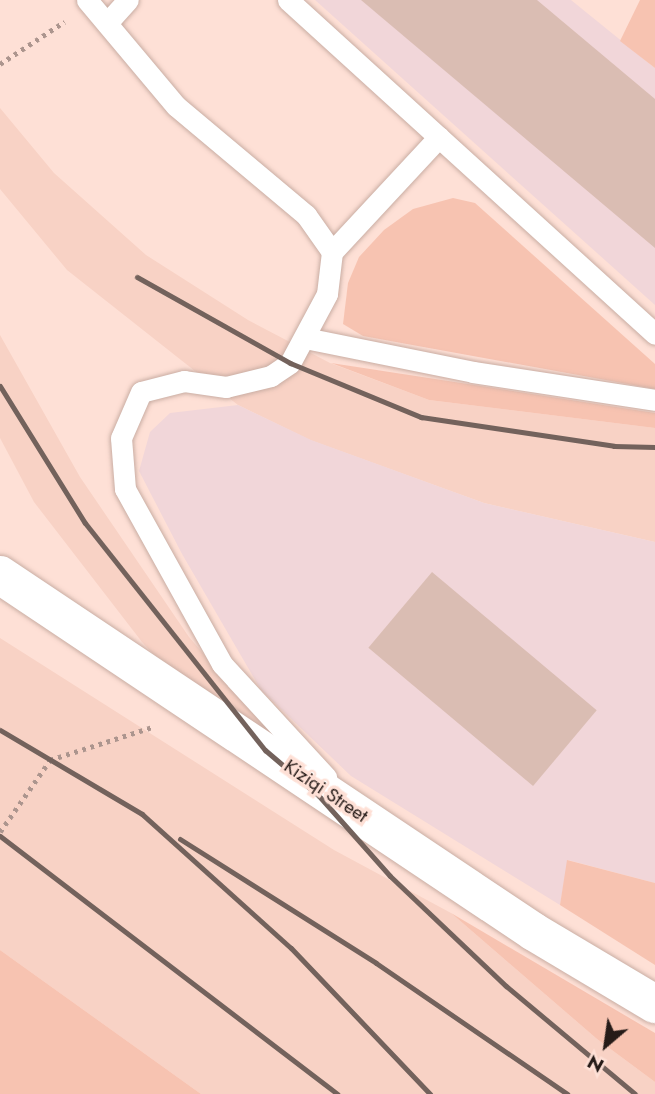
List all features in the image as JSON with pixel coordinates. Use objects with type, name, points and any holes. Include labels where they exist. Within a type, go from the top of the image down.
[{"type":"street","name":"Kiziqi Street","points":[[0,575],[534,932],[655,1004]]},
{"type":"lane","points":[[107,23],[128,0]]},
{"type":"lane","points":[[288,0],[655,334]]},
{"type":"lane","points":[[89,2],[176,106],[306,215],[332,252]]},
{"type":"lane","points":[[360,815],[222,664],[125,489],[121,438],[141,392],[184,381],[226,387],[271,376],[289,363],[327,294],[332,252],[439,137]]},
{"type":"lane","points":[[305,338],[473,372],[655,400]]},
{"type":"path","points":[[0,64],[89,2]]},
{"type":"path","points":[[0,832],[50,760],[152,729],[173,689]]},
{"type":"shaded area","points":[[315,0],[571,0],[655,68],[655,305]]},
{"type":"shaded area","points":[[640,0],[655,0],[655,68],[620,41]]},
{"type":"shaded area","points":[[0,108],[54,173],[146,255],[248,320],[330,363],[429,400],[655,428],[655,542],[484,503],[310,440],[238,405],[67,270],[0,189]]},
{"type":"shaded area","points":[[453,198],[475,203],[655,364],[655,389],[363,336],[343,324],[348,283],[359,257],[384,230],[413,209]]},
{"type":"shaded area","points":[[0,335],[80,477],[189,637],[313,782],[207,712],[142,642],[34,502],[0,438]]},
{"type":"shaded area","points":[[331,363],[655,413],[655,428],[429,400]]},
{"type":"shaded area","points":[[238,405],[311,440],[484,503],[655,542],[655,883],[568,860],[560,905],[351,776],[261,690],[182,554],[139,471],[150,432],[170,413]]},
{"type":"shaded area","points":[[0,638],[334,850],[451,913],[597,1039],[655,1082],[655,1094],[201,1094],[0,950]]},
{"type":"shaded area","points":[[567,860],[655,883],[655,965],[560,905]]},
{"type":"shaded area","points":[[451,913],[655,1033],[655,1082],[597,1039]]},
{"type":"shaded area","points":[[0,950],[201,1094],[0,1094]]},
{"type":"building","points":[[361,0],[537,0],[655,99],[655,248]]},
{"type":"building","points":[[432,572],[597,710],[533,786],[368,648]]},
{"type":"railway","points":[[137,277],[290,363],[421,417],[614,446],[655,447]]},
{"type":"railway","points":[[0,386],[85,523],[265,750],[319,796],[390,876],[506,986],[635,1094]]},
{"type":"railway","points":[[0,730],[142,814],[291,948],[430,1094]]},
{"type":"railway","points":[[0,836],[338,1094]]},
{"type":"railway","points":[[180,839],[376,963],[567,1094]]}]
